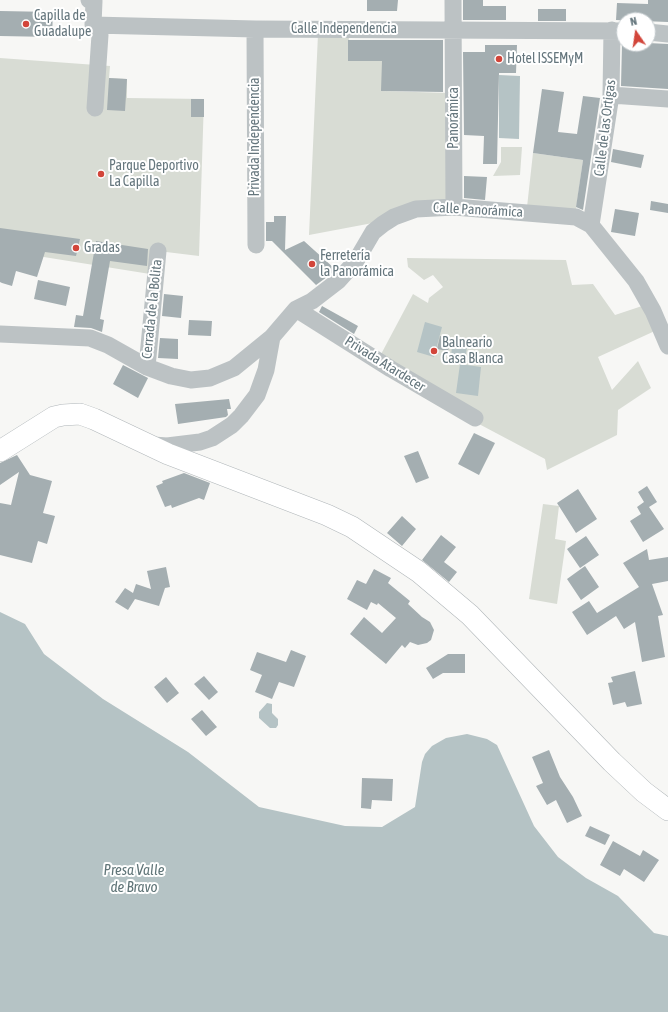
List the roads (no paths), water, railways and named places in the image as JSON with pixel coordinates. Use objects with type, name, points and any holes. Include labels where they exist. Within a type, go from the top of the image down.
[{"type":"main road","points":[[0,451],[46,421],[63,415],[73,414],[94,419],[146,445],[352,526],[418,572],[470,615],[612,762],[644,792],[668,810]]},
{"type":"street","name":"Calle Independencia","points":[[89,0],[94,1],[93,25],[254,29],[616,31]]},
{"type":"street","name":"Panorámica","points":[[453,0],[454,206]]},
{"type":"street","name":"Privada Independencia","points":[[254,29],[256,245]]},
{"type":"street","points":[[656,33],[668,34]]},
{"type":"street","points":[[95,108],[100,35]]},
{"type":"street","name":"Calle de las Ortigas","points":[[591,225],[611,95],[616,49]]},
{"type":"street","points":[[611,95],[668,99]]},
{"type":"street","name":"Calle Panorámica","points":[[0,334],[90,338],[147,367],[191,380],[210,378],[234,368],[272,337],[296,309],[312,301],[338,281],[356,261],[374,232],[384,224],[400,215],[416,209],[454,206],[576,217],[591,225],[660,313],[668,346]]},
{"type":"street","name":"Cerrada de la Bolita","points":[[147,367],[158,251]]},
{"type":"street","name":"Privada Atardecer","points":[[296,309],[391,369],[474,418]]},
{"type":"street","points":[[146,445],[188,445],[212,438],[232,425],[250,406],[259,389],[266,370],[272,337]]},
{"type":"water","points":[[499,75],[520,76],[519,139],[499,138]]},
{"type":"water","points":[[425,322],[442,327],[434,357],[417,352]]},
{"type":"water","points":[[452,344],[467,346],[465,362],[451,360]]},
{"type":"water","points":[[460,364],[481,367],[478,396],[456,393]]},
{"type":"water","name":"Presa Valle de Bravo","points":[[0,612],[25,624],[44,654],[103,699],[188,752],[259,807],[345,826],[382,827],[415,807],[422,762],[425,754],[432,746],[446,738],[467,734],[487,739],[497,745],[534,826],[558,857],[586,878],[618,896],[654,933],[668,936],[668,1012],[0,1012]]},
{"type":"water","points":[[267,703],[272,704],[272,713],[278,719],[278,725],[276,728],[270,728],[259,718],[259,712]]},
{"type":"place","name":"Capilla de Guadalupe","points":[[26,24]]},
{"type":"place","name":"Hotel ISSEMyM","points":[[499,59]]},
{"type":"place","name":"Parque Deportivo La Capilla","points":[[101,174]]},
{"type":"place","name":"Gradas","points":[[76,248]]},
{"type":"place","name":"Ferretería la Panorámica","points":[[312,264]]},
{"type":"place","name":"Balneario Casa Blanca","points":[[434,351]]}]
